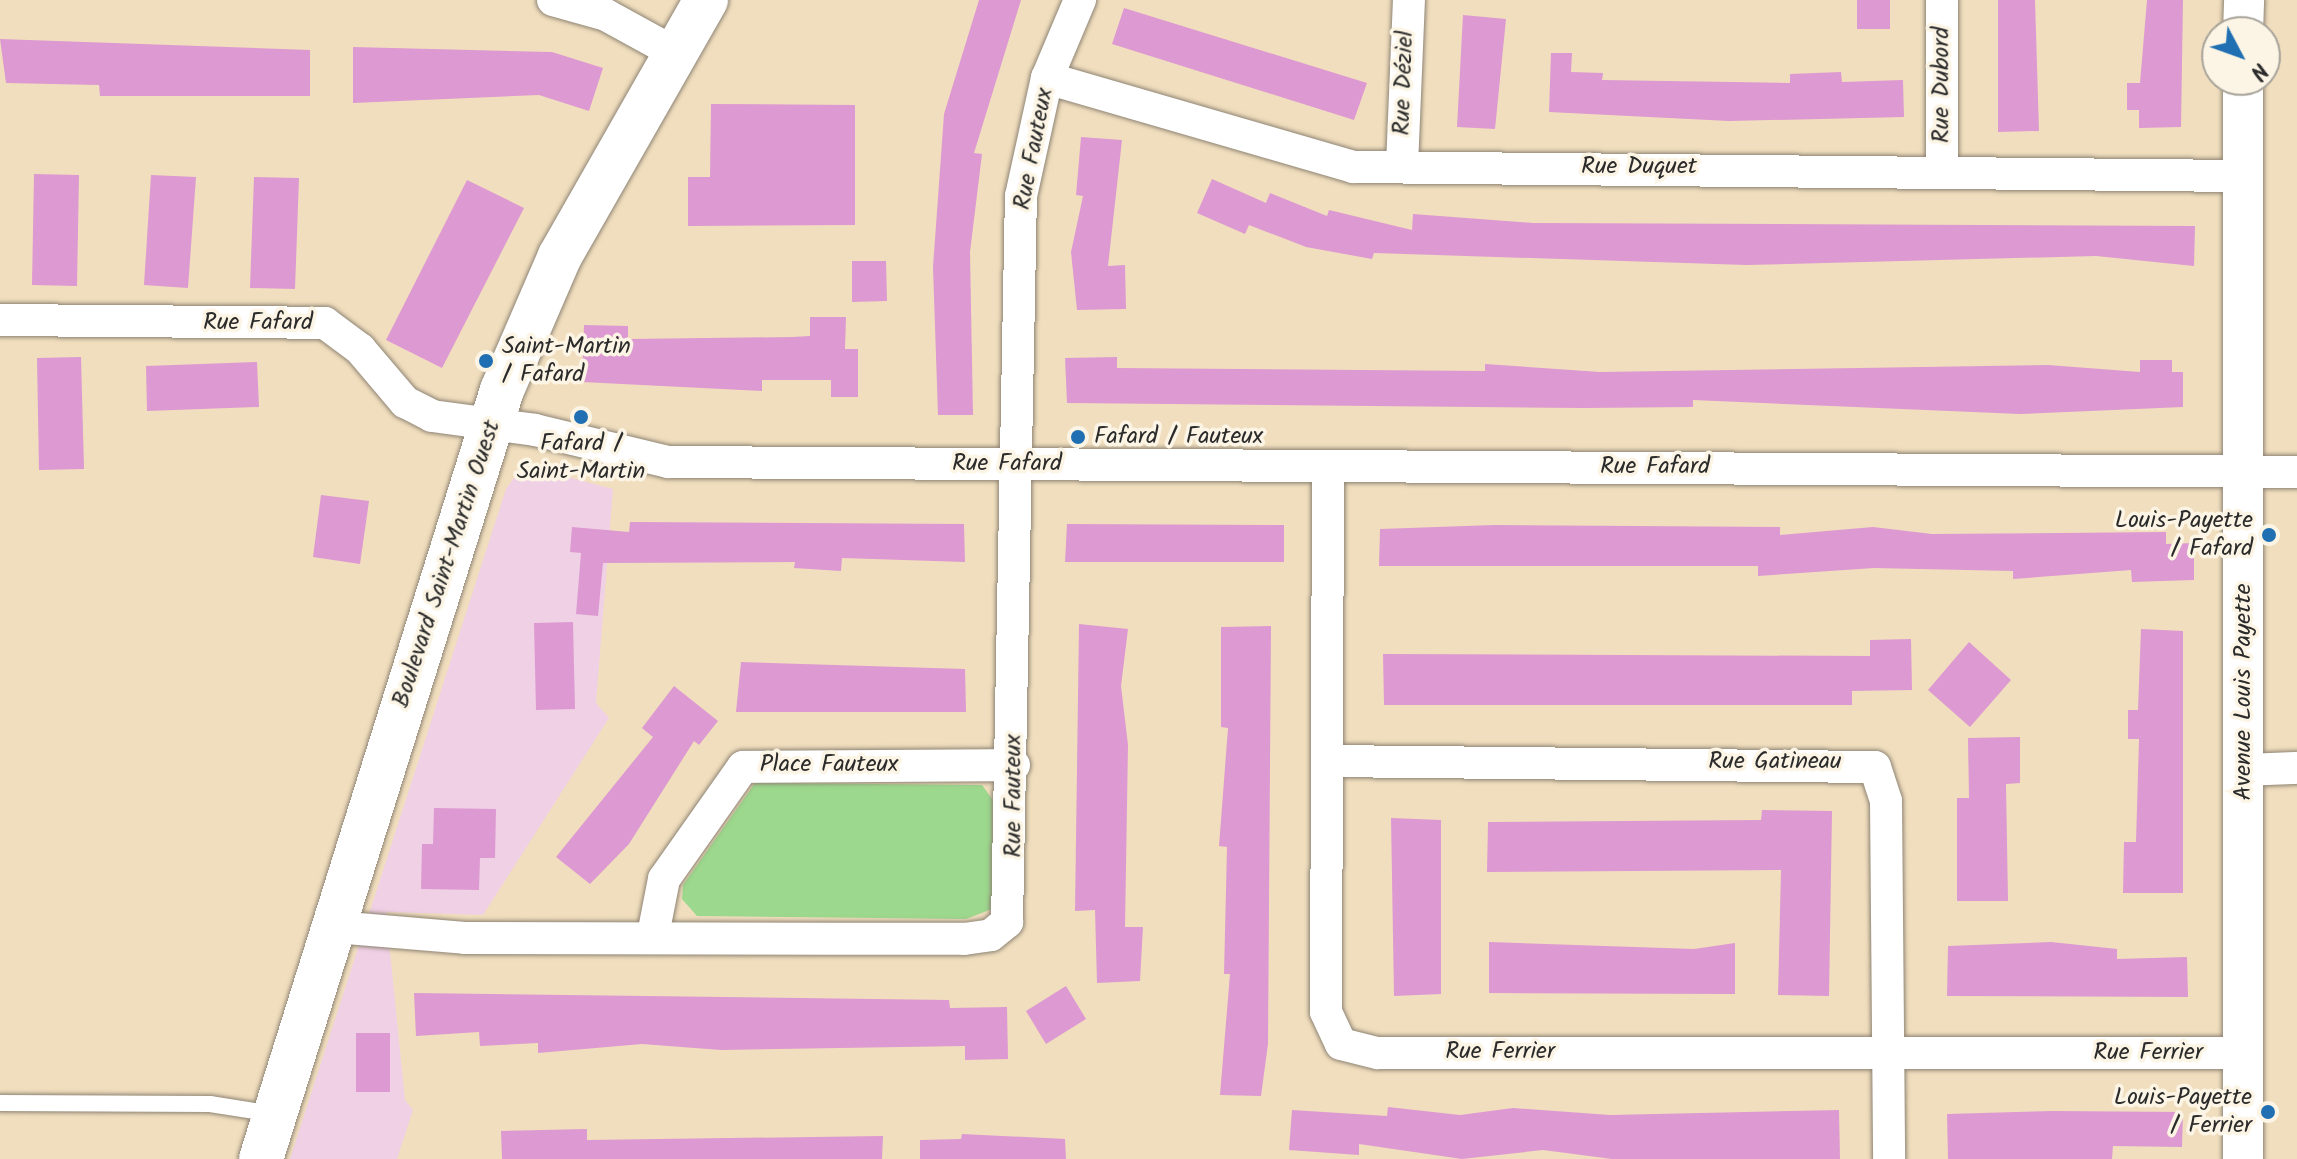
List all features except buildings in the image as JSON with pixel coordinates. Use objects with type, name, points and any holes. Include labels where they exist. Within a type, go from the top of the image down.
[{"type":"main road","name":"Boulevard Saint-Martin Ouest","points":[[261,1159],[490,426],[556,264],[706,0]]},
{"type":"street","points":[[553,0],[606,15],[675,53]]},
{"type":"street","name":"Rue Fauteux","points":[[335,927],[465,938],[991,935],[1012,905],[1021,196],[1047,78],[1080,0]]},
{"type":"street","name":"Rue Déziel","points":[[1402,166],[1409,0]]},
{"type":"street","name":"Rue Dubord","points":[[1942,0],[1942,169]]},
{"type":"street","name":"Rue Duquet","points":[[1047,78],[1353,167],[1942,169],[2243,176]]},
{"type":"street","name":"Avenue Louis Payette","points":[[2243,96],[2243,1159]]},
{"type":"street","name":"Rue Fafard","points":[[0,320],[325,323],[405,402],[447,420],[668,462],[2297,472]]},
{"type":"street","name":"Rue Ferrier","points":[[1328,466],[1326,1012],[1330,1032],[1349,1048],[1888,1054],[2243,1053]]},
{"type":"street","name":"Rue Gatineau","points":[[1327,761],[1875,767],[1886,801],[1889,1159]]},
{"type":"street","name":"Place Fauteux","points":[[653,935],[664,879],[743,767],[1014,765]]},
{"type":"street","points":[[2244,770],[2297,768]]},
{"type":"lane","points":[[0,1103],[210,1104],[275,1114]]},
{"type":"shaded area","points":[[523,465],[613,489],[596,703],[609,718],[483,915],[386,912],[405,1100],[413,1110],[397,1159],[290,1159],[506,489]]},
{"type":"green space","points":[[755,783],[982,785],[995,803],[992,909],[966,919],[697,916],[682,899],[683,885]]},
{"type":"place","name":"Saint-Martin / Fafard","points":[[486,361]]},
{"type":"place","name":"Fafard / Saint-Martin","points":[[581,417]]},
{"type":"place","name":"Fafard / Fauteux","points":[[1078,437]]},
{"type":"place","name":"Louis-Payette / Fafard","points":[[2269,535]]},
{"type":"place","name":"Louis-Payette / Ferrier","points":[[2268,1112]]}]
